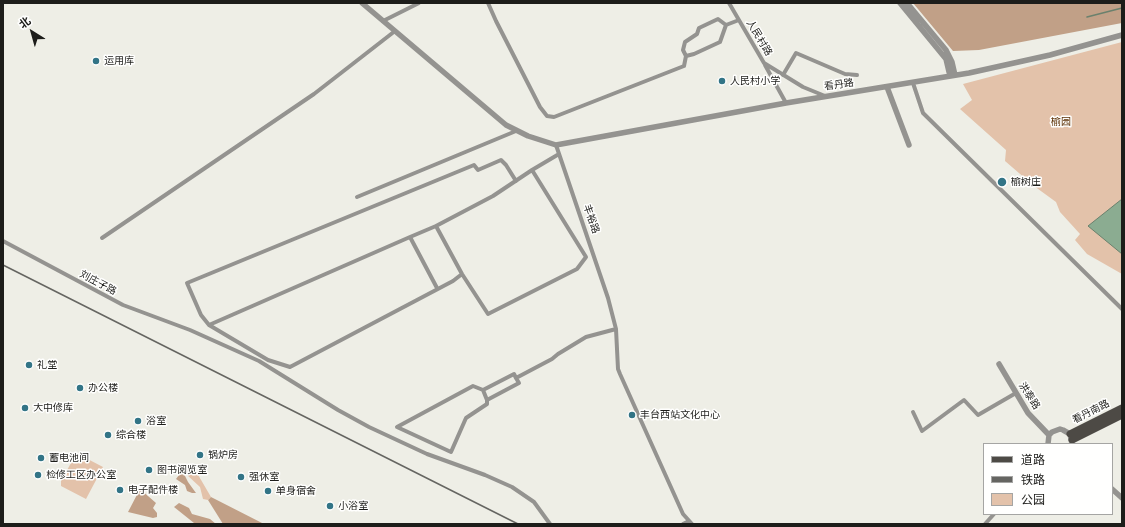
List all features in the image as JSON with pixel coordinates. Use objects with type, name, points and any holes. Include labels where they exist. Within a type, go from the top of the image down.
[{"type":"main road","name":"看丹南路","points":[[1071,440],[1122,408]]},
{"type":"main road","name":"看丹南路","points":[[1071,440],[1122,415]]},
{"type":"street","points":[[362,3],[497,118],[516,131],[542,142],[556,145]]},
{"type":"street","points":[[383,20],[419,3]]},
{"type":"street","points":[[488,3],[540,107],[547,116],[554,117],[684,66],[686,56],[683,50],[685,42],[697,34],[699,28],[718,20],[726,25]]},
{"type":"street","name":"人民村路","points":[[729,3],[764,63],[803,87],[826,96]]},
{"type":"street","points":[[900,3],[946,59],[953,76]]},
{"type":"street","points":[[906,3],[946,50],[952,62],[953,76]]},
{"type":"street","points":[[686,56],[720,42],[726,25],[739,20]]},
{"type":"street","points":[[102,238],[314,94],[395,31]]},
{"type":"street","name":"看丹路","points":[[556,145],[826,96],[953,76],[1013,64],[1122,35]]},
{"type":"street","points":[[783,75],[796,53],[845,74],[857,75]]},
{"type":"street","points":[[764,63],[786,103]]},
{"type":"street","points":[[913,83],[923,113],[1122,309]]},
{"type":"street","points":[[887,87],[909,145]]},
{"type":"street","points":[[357,197],[516,131]]},
{"type":"street","name":"丰裕路","points":[[556,145],[601,276],[616,329],[618,369],[683,514],[690,523]]},
{"type":"street","points":[[209,325],[436,226],[493,196],[559,154]]},
{"type":"street","points":[[462,274],[452,281],[290,367],[268,360],[209,325],[201,315],[187,283],[474,165],[478,170],[501,160],[516,181]]},
{"type":"street","points":[[436,226],[462,274],[488,314],[577,269],[586,257],[532,170]]},
{"type":"street","points":[[410,237],[437,288]]},
{"type":"street","name":"刘庄子路","points":[[3,241],[123,305],[190,330],[259,361],[338,410],[369,427],[427,454],[485,475],[512,487],[534,502],[550,524]]},
{"type":"street","points":[[516,378],[552,359],[586,337],[616,329]]},
{"type":"street","name":"洪泰路","points":[[999,364],[1028,413],[1050,435]]},
{"type":"street","points":[[483,390],[514,374],[519,383],[487,400]]},
{"type":"street","points":[[473,386],[483,390],[487,404],[466,418],[451,452],[397,426],[473,386]]},
{"type":"street","points":[[913,412],[922,431],[964,400],[978,415],[1016,392]]},
{"type":"street","points":[[1048,443],[1048,438],[1052,432],[1060,429],[1064,430],[1071,440]]},
{"type":"street","points":[[1113,491],[1122,498]]},
{"type":"street","points":[[985,524],[993,515]]},
{"type":"street","points":[[683,524],[690,523]]},
{"type":"green space","name":"榆园","points":[[1122,42],[1122,274],[1087,254],[1075,240],[1080,234],[1060,212],[1056,202],[1034,186],[1005,161],[1006,150],[960,109],[972,100],[963,84]]},
{"type":"green space","points":[[76,454],[103,467],[86,499],[61,486],[61,481]]},
{"type":"green space","points":[[186,467],[197,473],[211,497],[208,500],[203,499],[200,487],[187,475],[185,469]]},
{"type":"shaded area","points":[[913,3],[1122,3],[1122,23],[979,50],[953,51]]},
{"type":"shaded area","points":[[1122,199],[1122,254],[1088,226]]},
{"type":"shaded area","points":[[184,474],[196,493],[187,491],[185,485],[176,479],[179,475]]},
{"type":"shaded area","points":[[140,489],[156,503],[153,508],[157,513],[157,517],[153,518],[128,512]]},
{"type":"shaded area","points":[[211,497],[264,524],[223,524],[208,500]]},
{"type":"shaded area","points":[[179,503],[189,508],[192,514],[210,519],[216,524],[194,523],[174,507]]},
{"type":"waterway","points":[[1087,17],[1122,8]]},
{"type":"railway","points":[[3,265],[518,524]]},
{"type":"place","name":"运用库","points":[[96,61]]},
{"type":"place","name":"人民村小学","points":[[722,81]]},
{"type":"place","name":"榆树庄","points":[[1002,182]]},
{"type":"place","name":"礼堂","points":[[29,365]]},
{"type":"place","name":"办公楼","points":[[80,388]]},
{"type":"place","name":"大中修库","points":[[25,408]]},
{"type":"place","name":"丰台西站文化中心","points":[[632,415]]},
{"type":"place","name":"浴室","points":[[138,421]]},
{"type":"place","name":"综合楼","points":[[108,435]]},
{"type":"place","name":"锅炉房","points":[[200,455]]},
{"type":"place","name":"蓄电池间","points":[[41,458]]},
{"type":"place","name":"图书阅览室","points":[[149,470]]},
{"type":"place","name":"检修工区办公室","points":[[38,475]]},
{"type":"place","name":"强休室","points":[[241,477]]},
{"type":"place","name":"电子配件楼","points":[[120,490]]},
{"type":"place","name":"单身宿舍","points":[[268,491]]},
{"type":"place","name":"小浴室","points":[[330,506]]}]
